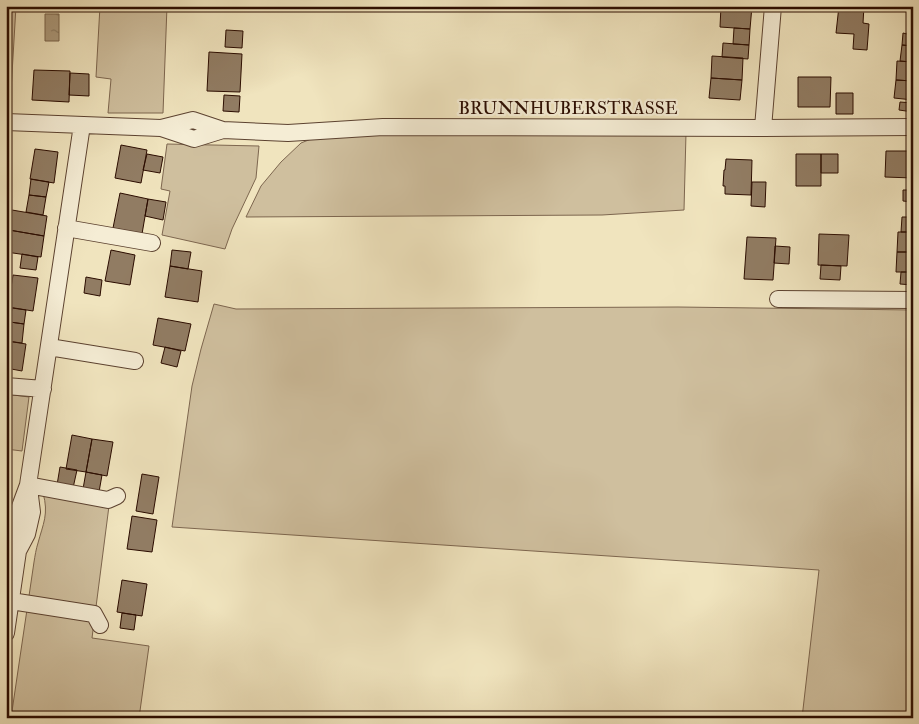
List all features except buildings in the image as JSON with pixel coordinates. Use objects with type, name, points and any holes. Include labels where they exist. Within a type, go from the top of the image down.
[{"type":"street","points":[[764,128],[773,6]]},
{"type":"street","name":"BRUNNHUBERSTRASSE","points":[[6,122],[161,128],[194,138],[224,130],[288,133],[383,127],[913,127]]},
{"type":"street","points":[[6,633],[18,551],[27,534],[32,512],[28,485],[82,125]]},
{"type":"street","points":[[66,228],[152,243]]},
{"type":"street","points":[[778,299],[913,300]]},
{"type":"street","points":[[49,347],[136,361]]},
{"type":"street","points":[[6,386],[42,389]]},
{"type":"street","points":[[28,485],[108,500],[117,496]]},
{"type":"street","points":[[11,601],[94,614],[100,625]]},
{"type":"shaded area","points":[[6,6],[16,6],[10,108],[6,107]]},
{"type":"shaded area","points":[[100,6],[167,6],[163,113],[108,113],[111,79],[96,77]]},
{"type":"shaded area","points":[[686,133],[684,210],[602,215],[246,217],[261,186],[281,162],[301,143],[316,137],[332,135]]},
{"type":"shaded area","points":[[167,144],[259,146],[256,178],[232,229],[225,249],[162,235],[170,191],[161,189]]},
{"type":"shaded area","points":[[214,304],[236,309],[678,307],[913,310],[913,718],[802,718],[819,570],[172,527],[192,386]]},
{"type":"shaded area","points":[[6,394],[29,397],[22,451],[6,449]]},
{"type":"shaded area","points":[[43,493],[109,506],[92,638],[149,646],[139,718],[11,718],[35,557],[45,519]]},
{"type":"water","points":[[45,14],[59,14],[59,41],[45,41]]}]
